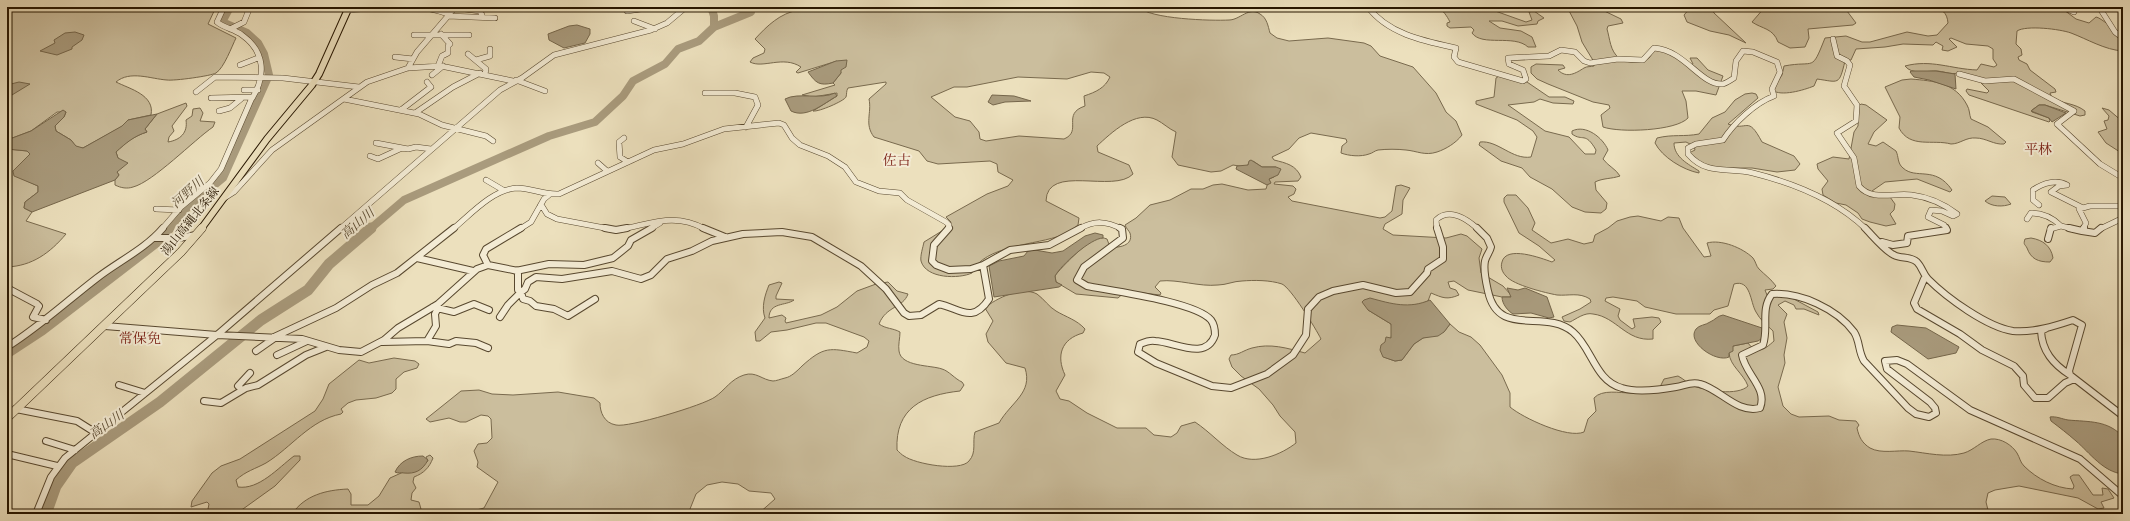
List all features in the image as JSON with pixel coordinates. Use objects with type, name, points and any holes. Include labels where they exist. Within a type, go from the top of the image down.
[{"type":"main road","name":"湯山高縄北条線","points":[[7,418],[170,264],[196,235],[258,151],[314,81],[349,8]]},
{"type":"street","points":[[7,347],[46,320],[98,277],[155,238],[179,210],[210,183],[217,174],[233,145],[253,97],[258,90],[263,69],[252,44],[233,28],[217,22],[224,7]]},
{"type":"street","points":[[233,28],[246,19],[250,7]]},
{"type":"street","points":[[349,8],[418,7],[438,10],[448,15],[495,18]]},
{"type":"street","points":[[440,7],[448,11],[448,15]]},
{"type":"street","points":[[408,68],[413,58],[453,10],[453,7]]},
{"type":"street","points":[[465,9],[480,11],[488,7]]},
{"type":"street","points":[[625,17],[627,10],[654,7]]},
{"type":"street","points":[[17,514],[36,514],[48,483],[57,466],[145,392],[172,374],[430,149],[515,81],[554,55],[592,47],[655,29],[667,23],[686,7]]},
{"type":"street","points":[[1368,7],[1377,19],[1394,29],[1424,41],[1456,48],[1454,56],[1463,64],[1523,81],[1526,79],[1523,70],[1509,64],[1508,58],[1549,56],[1561,50],[1575,52],[1584,61],[1596,63],[1618,59],[1643,60],[1654,48],[1665,48],[1677,52],[1700,75],[1715,84],[1726,82],[1734,78],[1736,61],[1743,51],[1753,52],[1773,60],[1779,65],[1780,74],[1772,89],[1774,96],[1761,100],[1746,116],[1732,126],[1723,140],[1692,146],[1687,150],[1688,154],[1700,166],[1710,170],[1752,172],[1812,193],[1834,204],[1857,220],[1893,255],[1913,259],[1920,265],[1924,274],[1939,290]]},
{"type":"street","points":[[2062,7],[2074,12],[2075,11],[2072,7]]},
{"type":"street","points":[[2098,7],[2115,32],[2123,38]]},
{"type":"street","points":[[480,11],[482,15],[480,17]]},
{"type":"street","points":[[634,21],[655,29]]},
{"type":"street","points":[[432,76],[440,66],[442,56],[448,53],[448,46],[450,44],[441,34]]},
{"type":"street","points":[[414,35],[469,35]]},
{"type":"street","points":[[1833,39],[1837,56],[1847,61],[1850,65],[1844,86],[1858,105],[1856,121],[1837,133],[1850,150],[1857,168],[1858,185],[1866,192],[1878,195],[1916,195],[1945,206],[1957,214],[1953,216],[1942,211],[1931,210],[1928,217],[1944,225],[1947,230],[1908,236],[1907,243],[1888,244],[1876,238]]},
{"type":"street","points":[[476,60],[490,56],[490,50]]},
{"type":"street","points":[[415,113],[453,87],[483,74],[486,69],[476,60],[469,57],[468,54]]},
{"type":"street","points":[[395,57],[413,58]]},
{"type":"street","points":[[240,65],[258,58]]},
{"type":"street","points":[[223,199],[234,192],[272,150],[359,87],[367,82],[408,68],[440,66],[515,81],[545,91]]},
{"type":"street","points":[[1959,74],[1989,81],[1998,81],[2004,78],[2015,79],[2047,93],[2074,110],[2057,124],[2100,164],[2123,178]]},
{"type":"street","points":[[196,92],[215,77],[314,81],[359,87]]},
{"type":"street","points":[[401,110],[431,87],[427,82]]},
{"type":"street","points":[[244,90],[258,90]]},
{"type":"street","points":[[705,93],[735,93],[755,97],[757,108],[746,127]]},
{"type":"street","points":[[212,98],[241,99],[253,97]]},
{"type":"street","points":[[219,111],[230,108],[241,99]]},
{"type":"street","points":[[344,99],[415,113],[442,125],[456,127],[486,136],[493,141]]},
{"type":"street","points":[[256,351],[275,337],[344,303],[368,287],[397,273],[484,202],[502,190],[517,188],[549,195],[559,194],[649,152],[683,144],[720,130],[783,124],[800,145],[841,164],[856,182],[879,191],[900,194],[907,200],[946,222],[949,228],[946,233],[936,239],[931,249],[932,261],[939,268],[964,270],[983,265],[1008,250],[1050,245],[1094,222],[1103,221],[1122,229],[1124,238],[1118,244],[1086,265],[1081,271],[1077,280],[1086,286],[1108,289],[1187,308],[1209,319],[1213,323],[1215,336],[1212,341],[1201,348],[1180,349],[1162,342],[1149,341],[1140,344],[1138,352],[1142,356],[1156,363],[1212,386],[1231,388],[1241,385],[1267,374],[1293,355],[1306,335],[1308,309],[1319,297],[1333,291],[1364,285],[1396,292],[1406,293],[1414,290],[1427,273],[1428,269],[1443,259],[1443,240],[1437,228],[1436,220],[1441,215],[1452,215],[1460,217],[1474,225],[1489,241],[1490,249],[1486,257],[1485,266],[1490,299],[1495,311],[1499,314],[1514,319],[1541,320],[1565,326],[1577,334],[1605,377],[1620,388],[1636,389],[1671,387],[1694,382],[1715,390],[1743,408],[1752,411],[1760,408],[1762,405],[1762,394],[1742,361],[1742,355],[1763,345],[1768,329],[1764,310],[1767,302],[1772,294],[1784,293],[1821,305],[1847,324],[1857,338],[1860,357],[1916,414],[1929,417],[1936,413],[1935,408],[1930,402],[1887,370],[1885,361],[1897,360],[1907,364],[1970,410],[2080,459],[2123,496]]},
{"type":"street","points":[[624,138],[619,142],[618,147],[620,157],[628,162]]},
{"type":"street","points":[[376,143],[402,148],[430,149]]},
{"type":"street","points":[[370,156],[378,158],[402,148]]},
{"type":"street","points":[[598,163],[607,171]]},
{"type":"street","points":[[486,180],[502,190]]},
{"type":"street","points":[[2039,206],[2033,200],[2033,190],[2042,183],[2064,183],[2067,185],[2059,186],[2051,192],[2081,207],[2123,206]]},
{"type":"street","points":[[488,265],[483,255],[486,249],[531,222],[540,206],[549,195]]},
{"type":"street","points":[[540,206],[542,206],[547,214],[557,218],[616,230],[675,219],[694,223],[715,234],[731,237]]},
{"type":"street","points":[[2081,207],[2080,212],[2086,223],[2082,231]]},
{"type":"street","points":[[156,209],[179,210]]},
{"type":"street","points":[[2027,218],[2031,213],[2039,213],[2061,226]]},
{"type":"street","points":[[2048,239],[2049,230],[2052,227],[2061,226],[2095,233],[2105,225],[2123,218]]},
{"type":"street","points":[[105,326],[246,337],[275,337],[307,341],[339,350],[361,352],[382,342],[398,328],[435,308],[473,271],[488,265],[516,271],[549,264],[584,266],[613,258],[628,246],[631,240],[662,221]]},
{"type":"street","points":[[500,317],[508,305],[525,289],[528,282],[536,277],[562,279],[612,271],[641,278],[651,274],[667,259],[692,251],[712,240],[731,237],[782,232],[801,234],[821,240],[861,266],[886,289],[904,314],[909,316],[921,316],[939,304],[963,313],[974,311],[983,307],[989,299],[983,265]]},
{"type":"street","points":[[155,238],[196,235]]},
{"type":"street","points":[[417,258],[454,268],[473,271]]},
{"type":"street","points":[[1920,265],[1918,268],[1924,279],[1962,307],[1997,326],[2014,331],[2047,328],[2073,320],[2082,325],[2069,371],[2072,377]]},
{"type":"street","points":[[516,271],[518,290],[521,292],[523,299],[530,301],[536,306],[554,309],[568,316],[595,299]]},
{"type":"street","points":[[1924,279],[1922,279],[1914,304],[1917,309],[1960,334],[1982,350],[2014,366],[2023,376],[2024,385],[2035,398],[2043,400],[2050,397],[2072,377]]},
{"type":"street","points":[[7,288],[37,304],[38,306],[33,317],[46,320]]},
{"type":"street","points":[[435,308],[454,312],[474,304],[489,310]]},
{"type":"street","points":[[427,341],[436,326],[435,308]]},
{"type":"street","points":[[2047,328],[2041,332],[2042,345],[2059,368],[2097,394],[2123,416]]},
{"type":"street","points":[[277,355],[307,341]]},
{"type":"street","points":[[382,342],[427,341],[449,344],[456,341],[476,343],[488,348]]},
{"type":"street","points":[[204,401],[221,403],[242,390],[258,385],[306,355],[326,347]]},
{"type":"street","points":[[242,390],[238,386],[250,373]]},
{"type":"street","points":[[119,385],[145,392]]},
{"type":"street","points":[[16,409],[77,421],[96,433]]},
{"type":"street","points":[[46,441],[75,450]]},
{"type":"street","points":[[7,454],[57,466]]},
{"type":"street","points":[[2108,484],[2123,501]]},
{"type":"shaded area","points":[[7,7],[216,7],[208,24],[236,38],[228,57],[216,73],[192,78],[171,80],[141,76],[128,76],[116,82],[134,90],[145,98],[149,102],[151,115],[128,120],[123,126],[83,148],[76,147],[71,140],[56,131],[55,126],[64,117],[66,112],[57,112],[31,131],[7,140]]},
{"type":"shaded area","points":[[824,7],[1139,7],[1145,11],[1167,17],[1221,20],[1233,19],[1248,12],[1256,12],[1264,18],[1267,22],[1270,33],[1277,38],[1289,41],[1328,38],[1364,43],[1371,46],[1380,56],[1413,67],[1436,93],[1446,112],[1456,121],[1462,135],[1451,145],[1433,153],[1388,149],[1378,150],[1362,156],[1355,156],[1341,153],[1342,146],[1347,142],[1346,139],[1311,133],[1299,138],[1289,149],[1272,157],[1274,160],[1293,167],[1301,177],[1298,181],[1275,182],[1274,184],[1293,186],[1296,189],[1294,194],[1288,197],[1292,201],[1380,218],[1385,217],[1392,211],[1396,186],[1401,185],[1410,188],[1403,200],[1402,214],[1385,224],[1383,229],[1393,235],[1446,238],[1461,234],[1467,236],[1482,249],[1479,258],[1481,273],[1503,286],[1511,295],[1510,297],[1502,297],[1468,290],[1454,281],[1448,282],[1450,288],[1456,290],[1459,295],[1455,297],[1445,298],[1431,293],[1428,301],[1417,305],[1393,305],[1382,302],[1368,310],[1391,324],[1392,332],[1384,357],[1395,361],[1402,360],[1414,344],[1423,338],[1444,332],[1450,324],[1459,332],[1471,337],[1480,345],[1502,375],[1510,393],[1510,407],[1516,412],[1535,422],[1568,433],[1584,432],[1588,419],[1596,411],[1594,398],[1602,393],[1638,393],[1659,389],[1664,379],[1678,376],[1692,385],[1706,390],[1730,392],[1743,389],[1748,386],[1746,381],[1734,366],[1730,358],[1729,353],[1733,346],[1748,343],[1754,349],[1761,350],[1774,341],[1773,331],[1758,315],[1747,288],[1740,283],[1734,284],[1728,306],[1714,310],[1710,314],[1676,314],[1645,307],[1637,301],[1613,297],[1606,298],[1605,301],[1620,309],[1618,316],[1620,320],[1632,329],[1635,327],[1633,319],[1652,317],[1659,318],[1661,322],[1653,330],[1653,339],[1644,339],[1628,333],[1601,316],[1593,314],[1584,315],[1570,322],[1564,321],[1562,317],[1591,302],[1590,299],[1578,295],[1557,295],[1530,288],[1510,279],[1502,270],[1502,262],[1505,257],[1510,254],[1524,254],[1552,262],[1555,260],[1539,246],[1519,233],[1504,202],[1504,198],[1507,195],[1516,195],[1528,208],[1535,223],[1532,230],[1551,243],[1568,239],[1584,244],[1593,242],[1595,235],[1617,221],[1630,217],[1638,216],[1661,221],[1668,217],[1679,218],[1683,228],[1704,257],[1711,256],[1707,243],[1719,242],[1732,245],[1749,254],[1753,258],[1758,268],[1776,286],[1773,289],[1765,290],[1767,295],[1792,298],[1818,312],[1819,315],[1804,309],[1796,309],[1794,305],[1785,301],[1778,305],[1787,314],[1784,322],[1787,338],[1784,355],[1785,363],[1778,387],[1783,406],[1791,414],[1799,417],[1829,416],[1839,420],[1856,421],[1859,425],[1857,428],[1863,442],[1870,448],[1879,451],[1909,451],[1936,455],[1950,455],[1968,452],[1987,440],[1999,440],[2012,447],[2024,466],[2047,482],[2060,487],[2073,489],[2074,486],[2070,477],[2073,475],[2079,475],[2093,495],[2103,495],[2102,488],[2108,489],[2114,498],[2101,502],[2104,508],[2098,509],[2078,498],[2019,486],[1995,490],[1988,493],[1986,502],[1988,510],[1983,514],[758,514],[775,499],[771,493],[749,491],[738,484],[722,482],[707,485],[696,494],[688,514],[461,514],[484,508],[498,482],[477,467],[478,462],[474,451],[478,444],[487,443],[492,438],[491,419],[488,416],[481,415],[466,422],[460,422],[449,418],[430,422],[426,419],[461,391],[479,390],[492,394],[513,395],[558,392],[594,398],[600,403],[602,413],[608,422],[616,425],[623,425],[650,420],[708,401],[719,394],[735,379],[744,375],[752,374],[776,381],[792,375],[810,359],[822,352],[828,350],[840,350],[857,353],[867,347],[869,341],[864,337],[826,323],[816,323],[771,332],[760,341],[756,341],[755,332],[765,318],[763,305],[769,285],[779,282],[782,283],[776,299],[794,300],[778,305],[772,309],[769,318],[782,315],[786,318],[786,323],[821,315],[837,307],[857,291],[876,284],[888,282],[897,291],[908,294],[906,299],[890,310],[882,318],[879,324],[900,332],[899,351],[905,360],[911,363],[945,370],[964,385],[960,391],[934,396],[923,400],[906,414],[901,424],[898,436],[897,450],[904,456],[918,462],[937,466],[957,466],[969,461],[974,451],[975,432],[999,423],[1020,397],[1026,384],[1027,377],[1025,368],[1006,363],[988,342],[986,334],[993,321],[985,308],[1002,297],[1024,291],[1037,294],[1053,309],[1075,321],[1085,329],[1083,333],[1070,339],[1062,349],[1061,361],[1065,375],[1056,391],[1060,399],[1069,401],[1087,413],[1117,428],[1146,428],[1154,435],[1171,437],[1177,433],[1181,426],[1195,422],[1237,455],[1244,458],[1260,459],[1276,455],[1296,443],[1295,432],[1280,416],[1273,405],[1259,389],[1241,376],[1232,367],[1229,359],[1231,355],[1252,348],[1265,346],[1285,348],[1305,353],[1321,339],[1297,301],[1282,284],[1252,280],[1221,285],[1160,281],[1155,287],[1161,293],[1160,295],[1126,291],[1118,298],[1076,294],[1056,282],[1055,276],[1075,255],[1097,238],[1107,239],[1110,247],[1117,247],[1128,243],[1131,237],[1125,225],[1136,218],[1150,205],[1170,200],[1191,189],[1203,189],[1213,185],[1222,184],[1248,190],[1266,189],[1269,179],[1274,177],[1276,167],[1262,167],[1253,161],[1245,167],[1233,165],[1221,171],[1211,172],[1178,165],[1172,157],[1176,132],[1157,120],[1149,117],[1132,120],[1117,129],[1097,146],[1098,152],[1129,165],[1133,174],[1124,179],[1112,181],[1069,181],[1057,184],[1049,190],[1046,201],[1079,218],[1078,225],[1062,235],[999,251],[987,257],[978,264],[972,273],[951,277],[936,274],[924,267],[921,261],[924,242],[950,226],[951,222],[946,217],[987,194],[1008,186],[1013,180],[998,172],[997,164],[990,161],[938,164],[927,161],[919,151],[874,137],[869,128],[869,99],[886,84],[886,82],[848,88],[844,99],[826,108],[813,111],[837,96],[837,93],[813,97],[802,95],[835,85],[833,83],[841,73],[837,61],[798,73],[796,72],[801,67],[787,62],[755,64],[750,62],[753,58],[764,53],[765,49],[755,39],[774,21],[792,12],[802,10],[821,10]],"holes":[[[1091,72],[1104,73],[1110,77],[1108,81],[1100,89],[1084,96],[1085,106],[1078,109],[1074,113],[1072,132],[1064,139],[1019,136],[986,141],[980,139],[979,132],[970,121],[955,117],[931,97],[954,87],[967,87],[1018,77],[1067,79]]]},
{"type":"shaded area","points":[[1437,7],[1484,7],[1526,22],[1532,20],[1529,12],[1534,11],[1544,18],[1538,21],[1537,24],[1518,26],[1502,21],[1489,21],[1500,28],[1521,31],[1532,37],[1536,47],[1528,47],[1515,41],[1490,40],[1477,37],[1472,33],[1474,30],[1471,27],[1450,28],[1447,26],[1447,23],[1450,22],[1448,18],[1443,11]]},
{"type":"shaded area","points":[[1567,7],[1596,7],[1621,19],[1623,23],[1608,26],[1607,29],[1612,48],[1616,55],[1622,60],[1634,62],[1646,60],[1649,58],[1653,50],[1658,48],[1691,65],[1693,64],[1690,58],[1697,58],[1708,70],[1723,76],[1716,95],[1696,91],[1682,91],[1686,101],[1688,118],[1672,126],[1647,130],[1622,130],[1603,127],[1601,115],[1610,108],[1609,105],[1593,102],[1548,84],[1537,79],[1531,73],[1531,67],[1536,64],[1563,65],[1565,68],[1558,70],[1561,73],[1568,75],[1585,67],[1594,66],[1594,62],[1582,42],[1577,26]]},
{"type":"shaded area","points":[[1691,7],[1715,7],[1712,9],[1714,13],[1746,43],[1729,35],[1710,31],[1687,22],[1684,15]]},
{"type":"shaded area","points":[[1765,7],[1844,7],[1856,23],[1853,25],[1808,29],[1809,38],[1805,47],[1790,48],[1778,42],[1776,37],[1770,31],[1752,22]]},
{"type":"shaded area","points":[[1931,7],[2060,7],[2076,19],[2089,23],[2096,17],[2105,22],[2123,35],[2123,51],[2103,46],[2071,33],[2059,30],[2028,28],[2017,31],[2016,44],[2021,49],[2022,55],[2018,57],[2019,60],[2027,64],[2030,70],[2055,89],[2056,92],[2050,93],[2052,98],[2077,106],[2085,111],[2085,115],[2080,116],[2045,105],[2039,105],[2032,110],[2032,112],[2049,118],[2049,122],[1969,95],[1966,91],[1967,89],[1987,93],[1989,91],[1979,81],[1960,73],[1952,74],[1935,71],[1915,72],[1911,71],[1905,66],[1914,64],[1932,64],[1977,70],[1981,64],[1994,67],[1997,65],[1993,59],[1993,49],[1988,46],[1966,44],[1951,38],[1949,39],[1957,47],[1948,51],[1942,50],[1943,46],[1936,42],[1933,45],[1903,44],[1856,49],[1851,60],[1845,61],[1841,75],[1837,80],[1830,81],[1817,79],[1814,86],[1787,93],[1772,90],[1782,75],[1784,66],[1807,64],[1814,61],[1825,38],[1846,36],[1862,42],[1870,42],[1907,32],[1928,36],[1937,35],[1948,23],[1943,12]]},
{"type":"shaded area","points":[[577,25],[590,29],[590,34],[585,43],[564,48],[549,40],[548,34],[569,26]]},
{"type":"shaded area","points":[[75,32],[84,35],[82,40],[72,47],[72,49],[57,55],[40,51],[55,43],[54,40],[65,33]]},
{"type":"shaded area","points":[[847,60],[846,67],[841,70],[841,73],[833,83],[818,83],[808,72],[836,61]]},
{"type":"shaded area","points":[[1936,71],[1955,74],[1956,89],[1929,80],[1914,77],[1910,72]]},
{"type":"shaded area","points":[[1501,75],[1527,82],[1549,97],[1565,97],[1574,101],[1573,104],[1553,103],[1540,99],[1534,102],[1508,105],[1545,131],[1569,137],[1585,154],[1595,154],[1596,150],[1589,141],[1572,134],[1572,131],[1583,129],[1593,133],[1606,145],[1608,150],[1603,159],[1620,176],[1595,182],[1596,190],[1607,203],[1606,209],[1601,213],[1585,212],[1572,207],[1552,189],[1530,177],[1522,168],[1501,161],[1479,145],[1480,142],[1487,142],[1518,156],[1531,157],[1537,137],[1533,131],[1517,120],[1476,104],[1476,101],[1494,97],[1496,78]]},
{"type":"shaded area","points":[[1911,79],[1935,82],[1950,87],[1962,97],[1968,107],[1971,119],[1988,127],[2006,142],[2004,144],[2000,144],[1980,138],[1972,138],[1951,144],[1922,142],[1909,139],[1899,128],[1900,117],[1885,87],[1902,80]]},
{"type":"shaded area","points":[[19,82],[30,84],[7,98],[7,85]]},
{"type":"shaded area","points":[[835,93],[837,96],[809,112],[803,113],[791,111],[785,99],[796,96],[823,96]]},
{"type":"shaded area","points":[[1745,94],[1756,94],[1758,98],[1728,124],[1735,126],[1750,126],[1762,142],[1794,156],[1800,164],[1795,170],[1777,172],[1752,168],[1720,168],[1702,164],[1689,153],[1695,150],[1694,146],[1686,142],[1674,143],[1676,152],[1679,156],[1686,163],[1699,171],[1699,173],[1686,169],[1668,158],[1655,143],[1657,138],[1699,134],[1712,118],[1725,112],[1735,100]]},
{"type":"shaded area","points":[[992,95],[1014,96],[1031,101],[1005,102],[993,105],[988,102]]},
{"type":"shaded area","points":[[186,103],[187,106],[172,126],[174,131],[169,137],[168,142],[176,140],[182,135],[186,129],[186,120],[192,116],[193,109],[200,108],[203,113],[200,121],[215,122],[213,127],[162,169],[141,184],[128,188],[115,185],[115,180],[119,175],[117,172],[118,158],[116,152],[130,140],[147,132],[145,129],[157,114]]},
{"type":"shaded area","points":[[1861,104],[1866,105],[1887,120],[1874,132],[1868,144],[1876,146],[1883,142],[1896,151],[1899,162],[1903,168],[1914,173],[1932,175],[1939,178],[1946,182],[1952,190],[1950,192],[1917,179],[1885,182],[1872,191],[1890,197],[1895,204],[1894,210],[1890,214],[1896,224],[1886,226],[1862,219],[1858,213],[1846,205],[1836,203],[1823,195],[1822,189],[1828,181],[1818,169],[1817,164],[1833,157],[1849,159],[1854,132],[1858,126],[1859,106]]},
{"type":"shaded area","points":[[2039,105],[2045,105],[2066,113],[2052,122],[2049,118],[2031,111]]},
{"type":"shaded area","points":[[2102,108],[2109,110],[2123,122],[2123,154],[2106,143],[2098,132],[2107,129],[2104,121],[2108,120],[2109,116]]},
{"type":"shaded area","points":[[63,110],[66,112],[64,117],[55,126],[56,131],[71,140],[76,146],[83,148],[122,126],[128,120],[157,114],[145,129],[147,132],[130,140],[116,152],[118,158],[128,163],[117,172],[119,175],[115,180],[32,212],[24,208],[25,202],[38,192],[38,186],[14,176],[13,171],[30,154],[27,151],[7,149],[7,140],[31,131]]},
{"type":"shaded area","points":[[7,149],[28,151],[30,154],[14,175],[38,186],[38,192],[25,202],[24,208],[32,212],[26,221],[66,234],[54,247],[40,257],[25,264],[7,267]]},
{"type":"shaded area","points":[[1251,160],[1262,167],[1276,167],[1281,169],[1278,175],[1269,179],[1271,183],[1267,185],[1236,169],[1237,166],[1248,165],[1249,161]]},
{"type":"shaded area","points":[[1992,196],[2005,197],[2011,204],[1998,206],[1985,201]]},
{"type":"shaded area","points":[[1095,233],[1103,235],[1103,238],[1091,242],[1084,247],[1058,271],[1055,276],[1056,282],[1062,285],[1059,287],[994,297],[989,266],[999,261],[1024,256],[1028,251],[1035,250],[1052,253],[1063,251],[1085,236]]},
{"type":"shaded area","points":[[2031,238],[2046,244],[2053,258],[2050,262],[2036,259],[2031,255],[2024,242],[2025,239]]},
{"type":"shaded area","points":[[1507,288],[1518,290],[1525,288],[1547,297],[1554,317],[1549,318],[1531,313],[1513,314],[1509,311],[1502,300],[1502,297],[1511,297]]},
{"type":"shaded area","points":[[1370,298],[1400,305],[1422,303],[1430,300],[1450,324],[1444,332],[1438,336],[1423,338],[1414,344],[1402,360],[1395,361],[1383,357],[1380,350],[1386,337],[1391,338],[1391,324],[1368,310],[1362,302]]},
{"type":"shaded area","points":[[1723,315],[1762,328],[1764,337],[1758,341],[1733,346],[1733,351],[1729,353],[1729,357],[1723,358],[1710,354],[1695,340],[1694,334],[1697,328]]},
{"type":"shaded area","points":[[1897,325],[1926,328],[1959,347],[1956,353],[1928,359],[1891,332],[1892,327]]},
{"type":"shaded area","points":[[394,358],[415,361],[419,364],[417,368],[404,372],[396,379],[396,389],[392,393],[376,398],[356,400],[348,403],[341,409],[343,412],[341,414],[320,422],[275,457],[243,474],[236,480],[238,487],[246,487],[261,482],[294,456],[300,456],[300,460],[275,486],[236,514],[207,514],[209,504],[207,502],[191,507],[192,501],[212,473],[221,466],[240,459],[315,411],[323,399],[329,384],[359,360],[369,363]]},
{"type":"shaded area","points":[[2050,417],[2098,423],[2111,427],[2117,431],[2123,437],[2123,474],[2109,470],[2103,466],[2073,438],[2051,421]]},
{"type":"shaded area","points":[[430,455],[433,458],[430,465],[421,474],[414,477],[413,482],[416,488],[412,493],[411,500],[419,502],[421,509],[417,514],[292,514],[303,502],[310,498],[324,492],[348,489],[351,494],[351,505],[368,505],[379,496],[390,478],[428,461],[426,457]]},
{"type":"shaded area","points":[[423,456],[428,460],[418,471],[408,473],[395,472],[397,468],[406,460]]},
{"type":"waterway","name":"河野川","points":[[168,229],[188,207],[223,178],[269,75],[264,54],[258,43],[247,33],[222,22],[230,7]]},
{"type":"waterway","name":"高山川","points":[[711,7],[714,16],[714,27]]},
{"type":"waterway","points":[[714,27],[751,12],[750,7]]},
{"type":"waterway","name":"高山川","points":[[370,229],[404,200],[549,136],[595,122],[623,96],[633,81],[665,64],[678,49],[699,41],[714,27]]},
{"type":"waterway","name":"河野川","points":[[7,353],[42,330],[155,243],[169,228]]},
{"type":"waterway","name":"高山川","points":[[46,514],[56,486],[72,463],[160,402],[261,320],[308,290],[329,264],[371,228]]},
{"type":"district","name":"平林","points":[[2038,149]]},
{"type":"district","name":"佐古","points":[[897,160]]},
{"type":"district","name":"常保免","points":[[140,338]]}]
